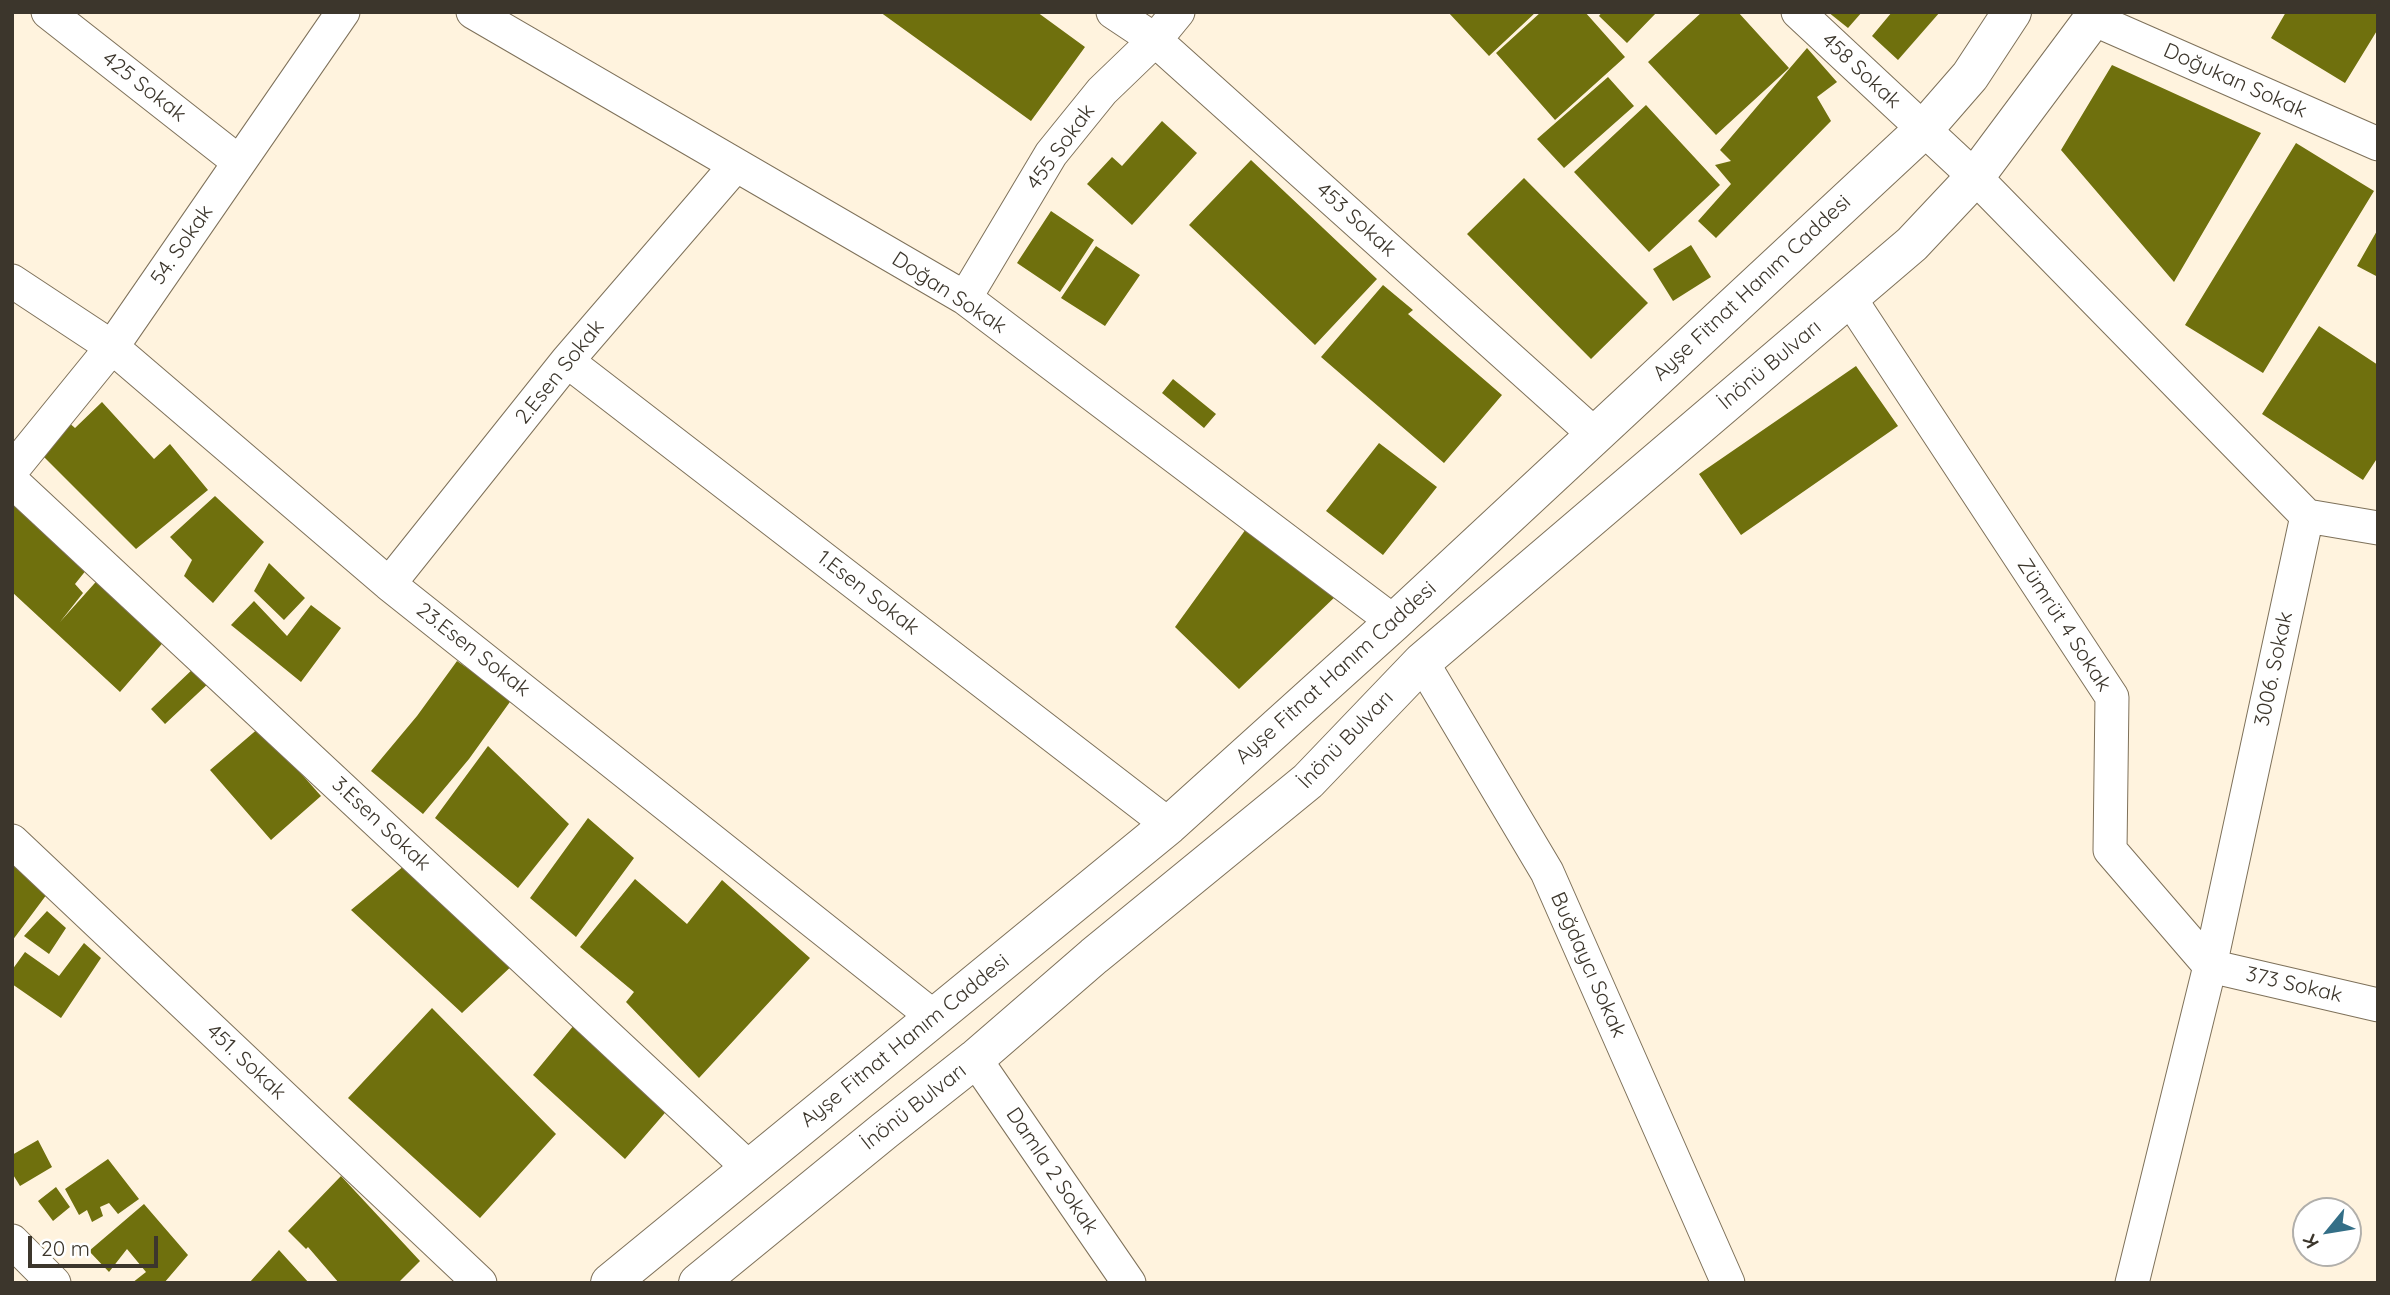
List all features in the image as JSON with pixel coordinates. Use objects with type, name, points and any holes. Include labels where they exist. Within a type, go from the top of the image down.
[{"type":"main road","name":"Ayşe Fitnat Hanım Caddesi","points":[[610,1283],[1170,825],[1394,622],[1923,130],[1970,76],[2012,12]]},
{"type":"main road","points":[[1975,177],[2096,16]]},
{"type":"main road","name":"İnönü Bulvarı","points":[[698,1283],[975,1059],[1094,956],[1308,781],[1422,662],[1912,244],[1975,177]]},
{"type":"street","name":"425 Sokak","points":[[48,12],[240,162]]},
{"type":"street","name":"54. Sokak","points":[[12,470],[112,347],[343,12]]},
{"type":"street","name":"Doğan Sokak","points":[[473,12],[965,298],[1394,622]]},
{"type":"street","name":"453 Sokak","points":[[1113,12],[1155,40],[1594,434]]},
{"type":"street","name":"455 Sokak","points":[[965,298],[1051,154],[1102,91],[1155,40],[1178,12]]},
{"type":"street","name":"458 Sokak","points":[[1798,12],[1975,177]]},
{"type":"street","name":"Doğukan Sokak","points":[[2096,16],[2378,144]]},
{"type":"street","name":"2.Esen Sokak","points":[[389,584],[567,361],[736,165]]},
{"type":"street","points":[[1975,177],[2307,516],[2378,528]]},
{"type":"street","name":"23.Esen Sokak","points":[[12,281],[112,347],[389,584],[936,1018]]},
{"type":"street","name":"Zümrüt 4 Sokak","points":[[1849,297],[2112,697],[2110,850],[2210,966]]},
{"type":"street","name":"1.Esen Sokak","points":[[567,361],[1170,825]]},
{"type":"street","name":"3.Esen Sokak","points":[[12,481],[749,1167]]},
{"type":"street","name":"3006. Sokak","points":[[2132,1283],[2210,966],[2307,516]]},
{"type":"street","name":"Buğdaycı Sokak","points":[[1422,662],[1548,872],[1728,1283]]},
{"type":"street","name":"451. Sokak","points":[[12,841],[480,1283]]},
{"type":"street","name":"373 Sokak","points":[[2210,966],[2378,1005]]},
{"type":"street","name":"Damla 2 Sokak","points":[[975,1059],[1129,1283]]},
{"type":"street","points":[[12,1241],[54,1283]]},
{"type":"building","points":[[880,12],[1037,12],[1085,47],[1031,121]]},
{"type":"building","points":[[1448,12],[1536,12],[1489,56]]},
{"type":"building","points":[[1541,12],[1585,12],[1625,57],[1555,120],[1496,53]]},
{"type":"building","points":[[1602,12],[1657,12],[1627,43],[1599,16]]},
{"type":"building","points":[[1702,12],[1738,12],[1789,68],[1716,135],[1648,62]]},
{"type":"building","points":[[1828,12],[1862,12],[1848,28]]},
{"type":"building","points":[[1892,12],[1940,12],[1898,60],[1872,36]]},
{"type":"building","points":[[2286,12],[2378,12],[2378,29],[2345,83],[2271,38]]},
{"type":"building","points":[[1807,48],[1837,82],[1817,97],[1831,121],[1716,238],[1698,221],[1731,184],[1715,165],[1731,161],[1720,150]]},
{"type":"building","points":[[2112,65],[2261,133],[2174,282],[2061,150]]},
{"type":"building","points":[[1608,77],[1634,106],[1564,168],[1537,139]]},
{"type":"building","points":[[1646,105],[1720,185],[1649,252],[1574,172]]},
{"type":"building","points":[[1162,121],[1197,153],[1132,225],[1087,184],[1112,157],[1122,166]]},
{"type":"building","points":[[2296,143],[2374,191],[2263,373],[2185,325]]},
{"type":"building","points":[[1251,160],[1377,279],[1315,345],[1189,225]]},
{"type":"building","points":[[1524,178],[1648,303],[1591,359],[1467,234]]},
{"type":"building","points":[[1051,211],[1094,240],[1060,292],[1017,263]]},
{"type":"building","points":[[2378,229],[2378,277],[2357,266]]},
{"type":"building","points":[[1691,245],[1711,277],[1673,301],[1653,269]]},
{"type":"building","points":[[1096,246],[1140,275],[1105,326],[1061,298]]},
{"type":"building","points":[[1383,285],[1413,310],[1408,314],[1502,395],[1444,463],[1321,357]]},
{"type":"building","points":[[2319,326],[2378,365],[2378,457],[2363,480],[2262,414]]},
{"type":"building","points":[[1856,366],[1898,426],[1741,535],[1699,474]]},
{"type":"building","points":[[1173,379],[1216,414],[1204,428],[1162,393]]},
{"type":"building","points":[[102,402],[154,459],[170,444],[208,490],[136,549],[38,451],[67,421],[75,428]]},
{"type":"building","points":[[1379,443],[1437,487],[1383,555],[1326,511]]},
{"type":"building","points":[[12,488],[91,564],[75,584],[83,593],[60,622],[102,575],[167,638],[120,692],[12,592]]},
{"type":"building","points":[[215,496],[264,542],[213,603],[184,576],[192,560],[170,537]]},
{"type":"building","points":[[1251,522],[1338,594],[1239,689],[1175,627]]},
{"type":"building","points":[[269,563],[305,598],[284,620],[254,591]]},
{"type":"building","points":[[254,601],[287,636],[311,605],[341,628],[301,682],[231,625]]},
{"type":"building","points":[[457,661],[512,699],[469,759],[423,814],[371,771],[417,716]]},
{"type":"building","points":[[196,666],[211,681],[165,724],[151,709]]},
{"type":"building","points":[[260,727],[321,796],[271,840],[210,770]]},
{"type":"building","points":[[488,746],[569,824],[518,888],[435,818]]},
{"type":"building","points":[[588,818],[634,858],[576,937],[530,898]]},
{"type":"building","points":[[12,853],[50,890],[12,941]]},
{"type":"building","points":[[411,860],[518,960],[462,1013],[351,910]]},
{"type":"building","points":[[635,879],[687,924],[722,880],[810,958],[699,1078],[626,1002],[634,992],[580,947]]},
{"type":"building","points":[[47,911],[66,928],[49,954],[24,936]]},
{"type":"building","points":[[84,943],[101,958],[61,1018],[12,984],[12,970],[25,952],[59,976]]},
{"type":"building","points":[[432,1008],[556,1134],[480,1218],[348,1098]]},
{"type":"building","points":[[579,1019],[670,1107],[625,1159],[533,1075]]},
{"type":"building","points":[[38,1140],[52,1167],[20,1186],[12,1173],[12,1155]]},
{"type":"building","points":[[108,1159],[139,1199],[118,1214],[109,1203],[100,1207],[103,1216],[92,1222],[87,1210],[79,1215],[65,1189]]},
{"type":"building","points":[[341,1176],[420,1261],[398,1283],[339,1283],[308,1247],[306,1249],[288,1231]]},
{"type":"building","points":[[56,1187],[70,1207],[53,1221],[38,1201]]},
{"type":"building","points":[[144,1204],[188,1255],[164,1283],[132,1283],[146,1272],[127,1249],[109,1272],[89,1251]]},
{"type":"building","points":[[279,1250],[309,1283],[249,1283]]}]
